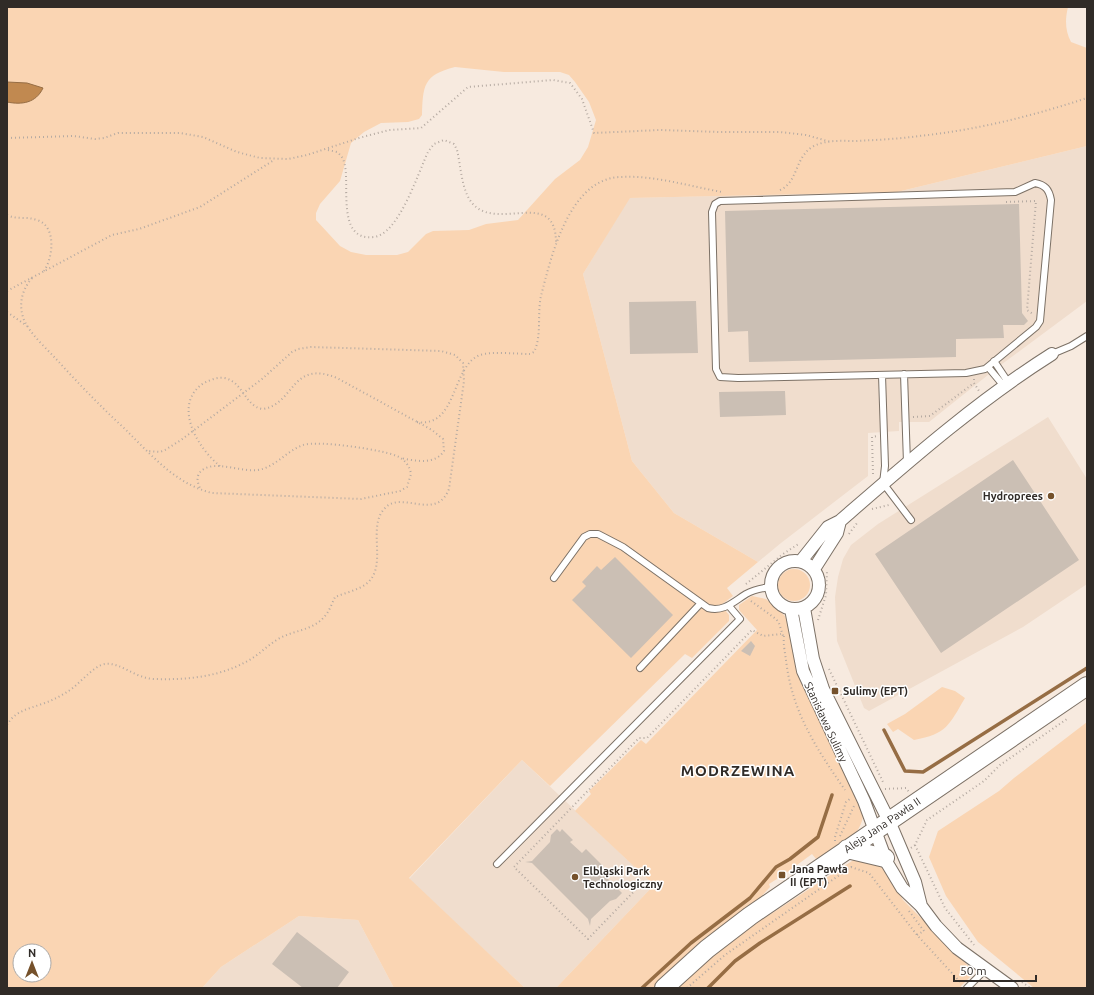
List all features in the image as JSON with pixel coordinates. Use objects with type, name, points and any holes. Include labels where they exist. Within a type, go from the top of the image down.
[{"type":"street","points":[[801,561],[828,527],[840,521],[931,443],[1006,384],[1052,354]]},
{"type":"street","points":[[814,569],[836,533],[840,521]]},
{"type":"street","points":[[792,561],[801,561],[814,569],[819,579],[819,591],[811,604],[804,608],[791,609],[784,607],[777,602],[771,587],[772,578],[776,570],[783,564],[792,561]]},
{"type":"street","name":"Stanisława Sulimy","points":[[804,608],[813,659],[823,689],[889,821],[915,882],[921,906]]},
{"type":"street","name":"Stanisława Sulimy","points":[[791,609],[803,671],[864,801],[873,831],[885,858],[902,888],[921,906]]},
{"type":"street","name":"Aleja Jana Pawła II","points":[[664,988],[684,968],[730,930],[841,846],[873,831],[889,821],[1087,686]]},
{"type":"street","points":[[841,846],[885,858]]},
{"type":"street","points":[[921,906],[936,926],[957,948],[986,969],[1016,984]]},
{"type":"lane","points":[[1035,183],[1043,185],[1050,191],[1051,200],[1040,321],[1036,327],[994,361],[988,366],[966,372],[738,378],[720,377],[716,369],[712,212],[715,204],[725,200],[1016,192],[1035,183]]},
{"type":"lane","points":[[1052,354],[1071,346],[1087,336]]},
{"type":"lane","points":[[994,361],[1006,384]]},
{"type":"lane","points":[[988,366],[1006,384]]},
{"type":"lane","points":[[904,374],[907,464]]},
{"type":"lane","points":[[882,375],[885,466],[883,483],[911,520]]},
{"type":"lane","points":[[554,578],[584,537],[598,534],[623,547],[708,608],[716,610],[729,606],[747,594],[771,587]]},
{"type":"lane","points":[[640,668],[701,603]]},
{"type":"lane","points":[[497,864],[740,619],[729,606]]},
{"type":"lane","points":[[966,988],[986,969]]},
{"type":"path","points":[[7,138],[74,136],[95,139],[104,138],[118,133],[180,133],[203,137],[237,152],[274,160],[307,155],[389,130],[421,128],[468,87],[553,80],[570,83],[582,99],[594,133],[660,130],[780,132],[806,135],[831,142]]},
{"type":"path","points":[[774,192],[789,185],[798,163],[807,152],[821,143],[920,136],[977,128],[1025,117],[1087,98]]},
{"type":"path","points":[[324,150],[337,152],[345,162],[348,217],[354,230],[359,234],[372,237],[380,236],[394,224],[428,152],[434,144],[444,140],[454,144],[457,150],[466,191],[478,208],[490,213],[535,213],[546,215],[554,225],[556,245]]},
{"type":"path","points":[[7,291],[112,235],[139,229],[200,207],[274,160]]},
{"type":"path","points":[[417,422],[428,422],[442,414],[448,406],[465,371],[480,355],[530,354],[534,352],[537,343],[539,305],[556,245],[569,214],[585,193],[600,182],[610,178],[620,177],[679,182],[726,193]]},
{"type":"path","points":[[7,215],[15,219],[37,220],[44,223],[48,229],[51,248],[48,265],[43,272]]},
{"type":"path","points":[[29,329],[22,312],[21,298],[26,286],[32,278]]},
{"type":"path","points":[[7,312],[29,329],[82,388],[148,451],[169,470],[201,490],[212,492],[362,500],[377,498],[400,491],[407,486],[411,474],[410,468],[400,458]]},
{"type":"path","points":[[7,725],[15,715],[22,710],[43,704],[67,692],[83,681],[97,667],[104,664],[113,664],[135,675],[148,678],[207,677],[252,659],[280,638],[290,633],[309,628],[319,623],[330,610],[335,597],[366,585],[371,580],[376,566],[378,521],[385,508],[396,503],[429,505],[442,500],[447,494],[465,371],[463,363],[460,358],[441,351],[304,348],[292,352],[244,393],[165,450],[160,452],[148,451]]},
{"type":"path","points":[[201,490],[198,481],[200,471],[212,466],[239,470],[260,469],[279,461],[303,445],[316,443],[346,446],[414,461],[437,458],[444,451],[443,439],[417,422],[337,378],[323,374],[308,375],[301,378],[290,388],[279,402],[269,408],[258,409],[235,383],[224,378],[212,379],[193,393],[190,403],[190,419],[193,431],[204,452],[222,467]]},
{"type":"path","points":[[870,509],[889,505],[896,501]]},
{"type":"path","points":[[845,539],[858,522]]},
{"type":"path","points":[[816,625],[826,595],[828,567]]},
{"type":"path","points":[[644,881],[588,940],[514,867],[639,738],[646,738],[752,630],[763,636],[781,634]]},
{"type":"path","points":[[791,636],[783,636],[787,670],[793,699],[816,749],[847,792]]},
{"type":"path","points":[[827,664],[883,779],[883,789]]},
{"type":"path","points":[[978,950],[945,908],[915,845],[926,820],[984,781],[1000,765],[1068,718]]},
{"type":"path","points":[[850,798],[854,805],[844,830],[841,846],[835,837],[846,802],[850,798]]},
{"type":"path","points":[[687,988],[725,955],[851,866],[869,873],[917,935],[966,988]]},
{"type":"path","points":[[1016,984],[1030,988]]},
{"type":"shaded area","points":[[7,7],[1068,7],[1066,25],[1069,38],[1071,42],[1087,48],[1087,146],[897,192],[630,198],[583,274],[632,461],[674,513],[758,562],[727,588],[733,596],[721,605],[729,615],[729,621],[692,658],[685,654],[550,786],[522,760],[409,878],[525,988],[394,988],[358,920],[299,916],[221,967],[202,988],[7,988]],"holes":[[[455,67],[504,72],[560,72],[569,75],[589,102],[596,120],[588,147],[580,160],[555,179],[518,220],[486,224],[469,230],[433,231],[426,234],[408,252],[397,255],[366,255],[351,252],[340,246],[316,220],[316,213],[320,204],[340,181],[351,143],[364,132],[381,123],[408,122],[419,119],[422,115],[424,89],[427,83],[436,74]]]},
{"type":"shaded area","points":[[7,82],[27,83],[43,88],[37,97],[28,102],[7,102]]},
{"type":"shaded area","points":[[1087,146],[1087,301],[998,367],[929,422],[899,422],[899,431],[868,433],[868,476],[758,562],[674,513],[632,461],[583,274],[629,198],[897,192]]},
{"type":"shaded area","points":[[1048,417],[1087,479],[1087,584],[1023,627],[869,711],[864,708],[837,641],[835,597],[843,559],[851,545],[878,524]]},
{"type":"shaded area","points":[[794,569],[800,570],[807,576],[810,585],[809,591],[803,598],[794,601],[788,600],[781,594],[778,585],[779,579],[785,572]]},
{"type":"shaded area","points":[[752,596],[766,599],[785,616],[863,808],[863,818],[860,826],[855,834],[833,850],[816,859],[812,854],[786,873],[784,871],[779,874],[780,877],[769,884],[770,887],[759,899],[687,956],[653,988],[556,988],[654,885],[575,811],[591,794],[589,791],[641,740],[646,744],[757,630],[739,610],[739,605]]},
{"type":"shaded area","points":[[942,687],[955,691],[965,698],[951,722],[946,727],[934,735],[914,740],[898,729],[893,732],[887,724],[905,714]]},
{"type":"shaded area","points":[[1087,722],[1087,988],[1034,988],[978,942],[946,896],[929,857],[938,831],[999,791]]},
{"type":"shaded area","name":"Elbląski Park Technologiczny","points":[[522,760],[654,885],[556,988],[525,988],[409,879]]},
{"type":"shaded area","points":[[855,859],[876,862],[890,877],[903,900],[969,967],[971,976],[959,988],[672,988],[735,935],[771,914]]},
{"type":"shaded area","points":[[299,916],[358,920],[394,988],[202,988],[221,967]]},
{"type":"building","points":[[1019,204],[1022,313],[1028,321],[1024,325],[1003,325],[1004,338],[956,339],[956,357],[749,362],[748,331],[728,332],[725,211]]},
{"type":"building","points":[[696,301],[698,353],[630,354],[629,302]]},
{"type":"building","points":[[785,391],[786,415],[720,417],[719,392]]},
{"type":"building","points":[[1013,460],[1079,560],[941,653],[875,554]]},
{"type":"building","points":[[615,557],[673,615],[631,658],[572,600],[586,586],[582,582],[597,566],[601,570]]},
{"type":"building","points":[[751,641],[755,646],[750,656],[741,651]]},
{"type":"building","name":"Elbląski Park Technologiczny","points":[[557,829],[560,832],[562,829],[573,840],[570,842],[582,853],[586,849],[602,865],[598,869],[622,893],[616,899],[610,901],[591,919],[590,926],[588,919],[532,863],[525,862],[532,861],[550,842],[551,835]]},
{"type":"building","points":[[297,932],[349,972],[337,988],[303,988],[272,964]]},
{"type":"waterway","points":[[884,730],[905,771],[923,772],[1087,668]]},
{"type":"waterway","points":[[642,988],[691,943],[750,898],[776,867],[790,859],[818,837],[832,795]]},
{"type":"waterway","points":[[708,988],[735,961],[760,943],[850,886]]},
{"type":"place","name":"Hydroprees","points":[[1051,496]]},
{"type":"place","name":"Sulimy (EPT)","points":[[835,691]]},
{"type":"place","name":"Jana Pawła II (EPT)","points":[[782,875]]},
{"type":"place","name":"Elbląski Park Technologiczny","points":[[575,877]]},
{"type":"district","name":"MODRZEWINA","points":[[738,771]]}]
